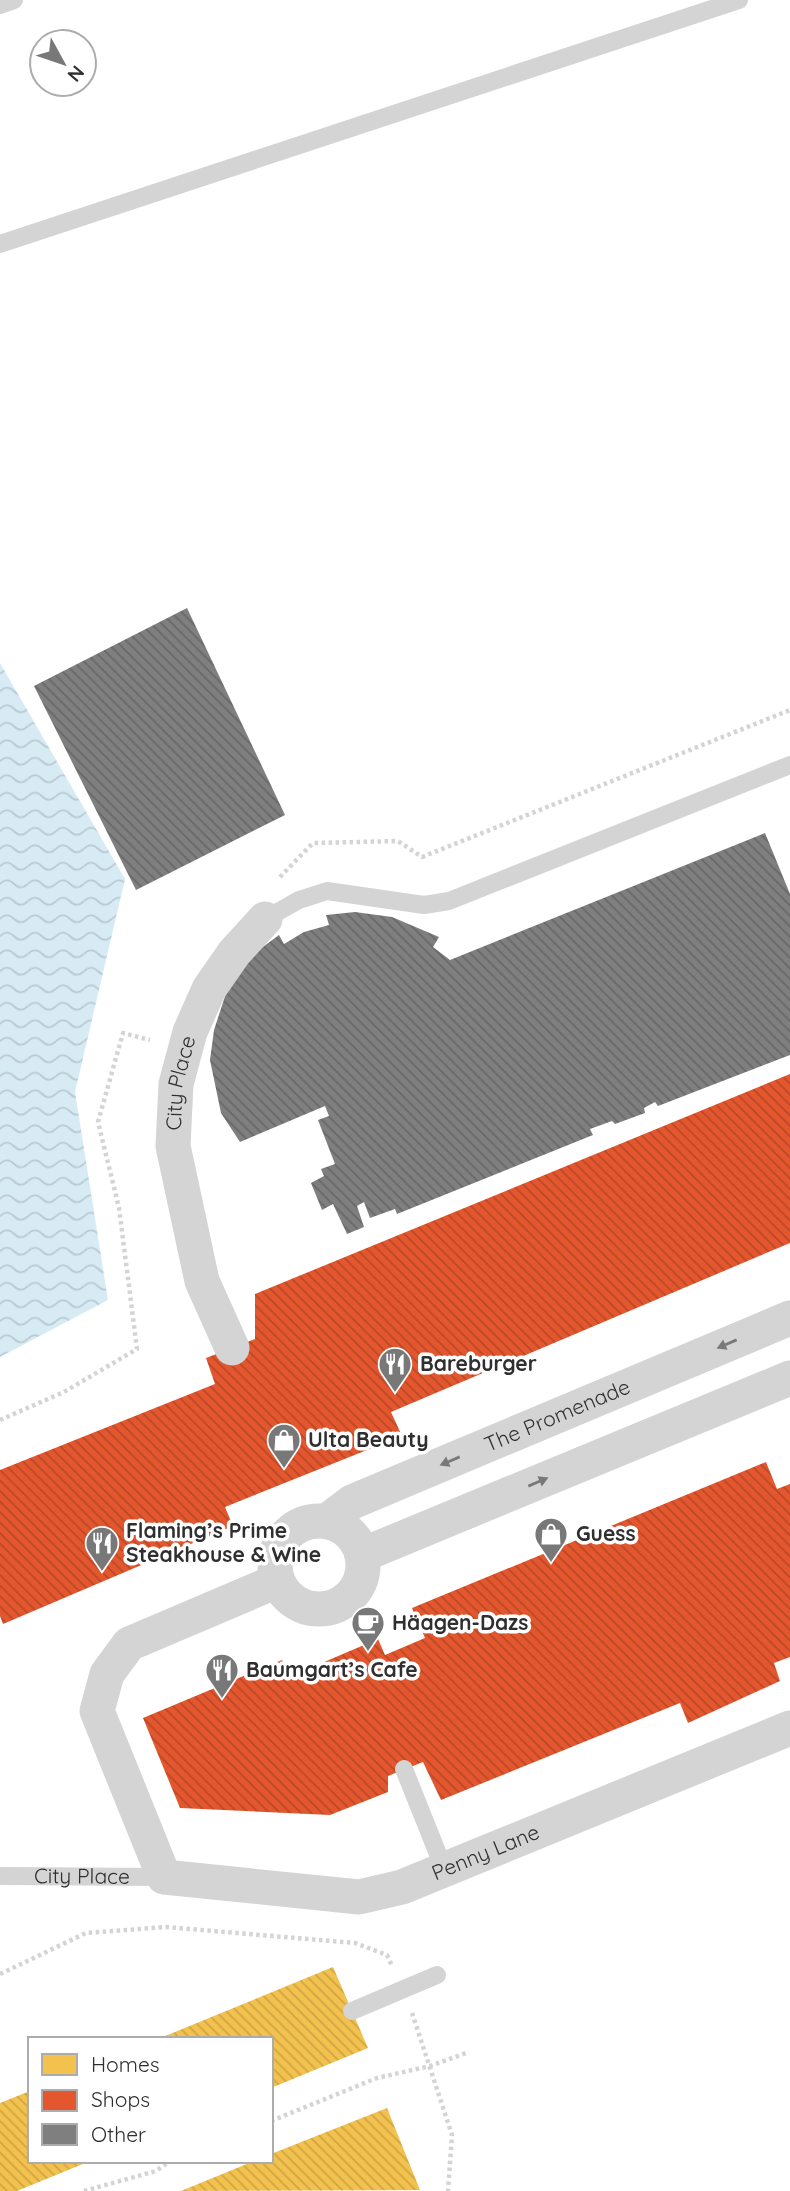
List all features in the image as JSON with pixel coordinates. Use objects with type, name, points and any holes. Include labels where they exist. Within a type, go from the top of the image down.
[{"type":"street","name":"City Place","points":[[232,1348],[202,1281],[173,1146],[176,1084],[190,1032],[209,989],[234,953],[265,919]]},
{"type":"street","name":"The Promenade","points":[[327,1521],[352,1502],[790,1318]]},
{"type":"street","points":[[362,1555],[790,1378]]},
{"type":"street","points":[[327,1521],[350,1533],[362,1555],[359,1585],[338,1605],[324,1609],[295,1603],[277,1581],[275,1554],[280,1542],[300,1524],[327,1521]]},
{"type":"street","points":[[164,1877],[97,1711],[107,1674],[129,1644],[277,1581]]},
{"type":"street","name":"Penny Lane","points":[[164,1877],[359,1896],[402,1887],[790,1728]]},
{"type":"lane","points":[[0,5],[14,0]]},
{"type":"lane","points":[[0,244],[739,0]]},
{"type":"lane","points":[[265,919],[299,900],[327,891],[424,905],[449,901],[790,765]]},
{"type":"lane","points":[[404,1769],[444,1869]]},
{"type":"lane","name":"City Place","points":[[0,1876],[164,1877]]},
{"type":"lane","points":[[352,2011],[437,1975]]},
{"type":"path","points":[[274,883],[313,843],[398,841],[422,857],[790,710]]},
{"type":"path","points":[[0,1420],[64,1392],[137,1349],[120,1208],[98,1122],[123,1033],[154,1041]]},
{"type":"path","points":[[0,1974],[86,1933],[166,1927],[355,1943],[387,1955],[404,1989],[452,2135],[448,2191]]},
{"type":"path","points":[[273,2120],[377,2078],[430,2066],[469,2052]]},
{"type":"path","points":[[84,2191],[156,2171],[167,2163]]},
{"type":"water","points":[[0,663],[125,879],[75,1092],[108,1300],[0,1357]]},
{"type":"building: Homes","points":[[333,1967],[368,2048],[273,2087],[273,2037],[163,2037]]},
{"type":"building: Homes","points":[[28,2092],[28,2163],[85,2163],[17,2191],[0,2191],[0,2103]]},
{"type":"building: Homes","points":[[387,2108],[420,2190],[181,2191],[249,2163],[273,2163],[273,2153]]},
{"type":"building: Shops","points":[[790,1074],[790,1243],[391,1412],[402,1436],[225,1507],[233,1526],[3,1624],[0,1616],[0,1470],[215,1384],[206,1358],[255,1339],[255,1294]]},
{"type":"building: Shops","points":[[766,1462],[777,1489],[790,1484],[790,1657],[774,1663],[780,1681],[688,1723],[680,1703],[441,1800],[423,1762],[388,1776],[388,1792],[330,1815],[180,1808],[143,1718],[282,1660],[289,1677],[378,1639],[385,1655],[425,1638],[412,1608]]},
{"type":"building: Other","points":[[187,608],[285,815],[136,890],[34,686]]},
{"type":"building: Other","points":[[765,833],[790,894],[790,1055],[658,1106],[655,1102],[644,1108],[645,1113],[615,1124],[612,1121],[590,1129],[593,1135],[397,1214],[395,1209],[370,1218],[364,1202],[357,1206],[364,1227],[347,1234],[333,1204],[322,1210],[311,1183],[324,1176],[321,1169],[335,1164],[318,1120],[329,1116],[325,1106],[240,1142],[221,1113],[210,1060],[214,1030],[229,984],[256,952],[279,935],[284,944],[304,932],[329,925],[326,915],[355,912],[392,917],[439,937],[433,947],[450,960]]},
{"type":"place","name":"Bareburger","points":[[395,1394]]},
{"type":"place","name":"Ulta Beauty","points":[[284,1470]]},
{"type":"place","name":"Guess","points":[[551,1564]]},
{"type":"place","name":"Flaming’s Prime Steakhouse & Wine","points":[[102,1573]]},
{"type":"place","name":"Häagen-Dazs","points":[[368,1653]]},
{"type":"place","name":"Baumgart’s Cafe","points":[[222,1700]]}]
